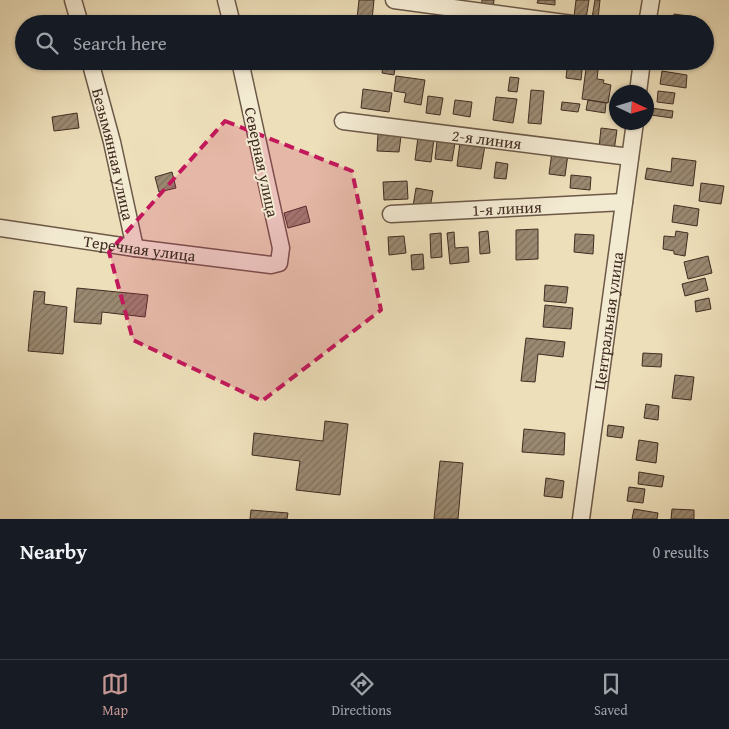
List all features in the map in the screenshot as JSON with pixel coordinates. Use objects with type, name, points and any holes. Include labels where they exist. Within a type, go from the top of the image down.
[{"type":"street","points":[[73,0],[77,15]]},
{"type":"street","points":[[226,0],[230,15]]},
{"type":"street","points":[[394,0],[505,15]]},
{"type":"street","points":[[648,15],[651,0]]},
{"type":"street","name":"Безымянная улица","points":[[92,70],[112,142],[135,248]]},
{"type":"street","name":"Северная улица","points":[[242,70],[281,248],[279,262]]},
{"type":"street","points":[[639,85],[641,70]]},
{"type":"street","name":"2-я линия","points":[[343,121],[630,157]]},
{"type":"street","name":"Центральная улица","points":[[581,519],[634,130]]},
{"type":"street","name":"1-я линия","points":[[391,214],[624,202]]},
{"type":"street","name":"Теречная улица","points":[[0,228],[270,265],[279,262]]},
{"type":"highlighted area","points":[[225,121],[352,171],[381,310],[262,401],[133,340],[109,252]]},
{"type":"building","points":[[359,0],[374,0],[372,15],[357,15]]},
{"type":"building","points":[[482,0],[494,0],[493,9],[481,7]]},
{"type":"building","points":[[538,0],[555,0],[555,5],[537,3]]},
{"type":"building","points":[[576,0],[589,0],[587,15],[574,15]]},
{"type":"building","points":[[595,0],[600,0],[598,15],[592,15]]},
{"type":"building","points":[[382,70],[395,70],[394,75],[382,73]]},
{"type":"building","points":[[567,70],[582,70],[581,80],[566,78]]},
{"type":"building","points":[[586,70],[598,70],[597,79],[604,80],[603,83],[611,85],[609,85],[608,103],[582,99]]},
{"type":"building","points":[[662,71],[687,75],[686,88],[660,84]]},
{"type":"building","points":[[396,76],[425,80],[421,105],[404,102],[406,93],[394,91]]},
{"type":"building","points":[[510,77],[519,78],[517,92],[508,91]]},
{"type":"building","points":[[363,89],[392,93],[389,112],[361,108]]},
{"type":"building","points":[[531,90],[544,91],[541,124],[528,123]]},
{"type":"building","points":[[658,91],[675,93],[673,104],[657,102]]},
{"type":"building","points":[[428,96],[443,98],[440,115],[426,113]]},
{"type":"building","points":[[496,97],[517,99],[513,123],[493,120]]},
{"type":"building","points":[[455,100],[472,102],[470,117],[453,114]]},
{"type":"building","points":[[588,100],[606,103],[605,113],[586,110]]},
{"type":"building","points":[[562,102],[580,104],[578,112],[561,110]]},
{"type":"building","points":[[654,108],[673,111],[672,118],[654,115]]},
{"type":"building","points":[[77,113],[79,128],[54,131],[52,117]]},
{"type":"building","points":[[601,128],[617,130],[614,151],[599,148]]},
{"type":"building","points":[[378,133],[401,136],[399,152],[377,151]]},
{"type":"building","points":[[418,137],[434,139],[431,162],[415,160]]},
{"type":"building","points":[[437,141],[455,143],[452,161],[435,159]]},
{"type":"building","points":[[460,142],[485,145],[481,169],[457,166]]},
{"type":"building","points":[[552,152],[568,154],[565,176],[549,174]]},
{"type":"building","points":[[672,158],[696,161],[693,186],[645,179],[647,168],[671,172]]},
{"type":"building","points":[[496,162],[508,164],[506,179],[494,178]]},
{"type":"building","points":[[172,172],[176,188],[159,192],[155,177]]},
{"type":"building","points":[[571,175],[591,177],[590,190],[570,188]]},
{"type":"building","points":[[407,181],[408,199],[384,200],[383,182]]},
{"type":"building","points":[[701,183],[724,186],[721,204],[699,201]]},
{"type":"building","points":[[416,188],[433,191],[430,208],[413,206]]},
{"type":"building","points":[[674,205],[699,209],[697,226],[672,222]]},
{"type":"building","points":[[306,206],[310,222],[288,228],[284,213]]},
{"type":"building","points":[[538,229],[538,259],[516,260],[516,230]]},
{"type":"building","points":[[488,231],[490,253],[480,254],[479,232]]},
{"type":"building","points":[[676,231],[688,233],[685,256],[663,249],[664,236],[675,237]]},
{"type":"building","points":[[454,232],[455,248],[468,247],[469,262],[450,264],[447,233]]},
{"type":"building","points":[[441,233],[442,257],[431,258],[430,234]]},
{"type":"building","points":[[575,234],[594,235],[593,254],[574,252]]},
{"type":"building","points":[[404,236],[406,253],[389,255],[388,237]]},
{"type":"building","points":[[423,254],[424,269],[412,270],[411,255]]},
{"type":"building","points":[[708,256],[712,273],[688,279],[684,262]]},
{"type":"building","points":[[705,278],[708,290],[685,296],[682,284]]},
{"type":"building","points":[[545,285],[568,287],[566,303],[544,301]]},
{"type":"building","points":[[77,288],[148,295],[145,317],[102,312],[101,324],[74,322]]},
{"type":"building","points":[[34,291],[45,292],[44,304],[67,307],[63,354],[28,351]]},
{"type":"building","points":[[709,298],[711,309],[696,312],[695,301]]},
{"type":"building","points":[[545,305],[573,308],[571,329],[543,327]]},
{"type":"building","points":[[526,338],[565,342],[563,357],[538,354],[535,382],[521,381]]},
{"type":"building","points":[[643,353],[662,354],[661,367],[642,366]]},
{"type":"building","points":[[675,375],[694,377],[691,400],[672,398]]},
{"type":"building","points":[[646,404],[659,406],[658,420],[644,418]]},
{"type":"building","points":[[325,421],[348,424],[340,495],[296,490],[300,461],[252,455],[254,433],[323,441]]},
{"type":"building","points":[[608,425],[624,427],[622,438],[607,436]]},
{"type":"building","points":[[524,429],[565,433],[564,455],[522,452]]},
{"type":"building","points":[[639,440],[658,443],[656,463],[636,460]]},
{"type":"building","points":[[440,461],[463,463],[458,519],[434,519]]},
{"type":"building","points":[[639,472],[664,476],[662,487],[638,484]]},
{"type":"building","points":[[546,478],[564,481],[562,498],[544,496]]},
{"type":"building","points":[[629,487],[645,489],[643,503],[627,501]]},
{"type":"building","points":[[634,509],[658,513],[657,519],[632,519]]},
{"type":"building","points":[[672,509],[694,510],[694,519],[671,519]]},
{"type":"building","points":[[251,510],[288,513],[287,519],[250,519]]}]
